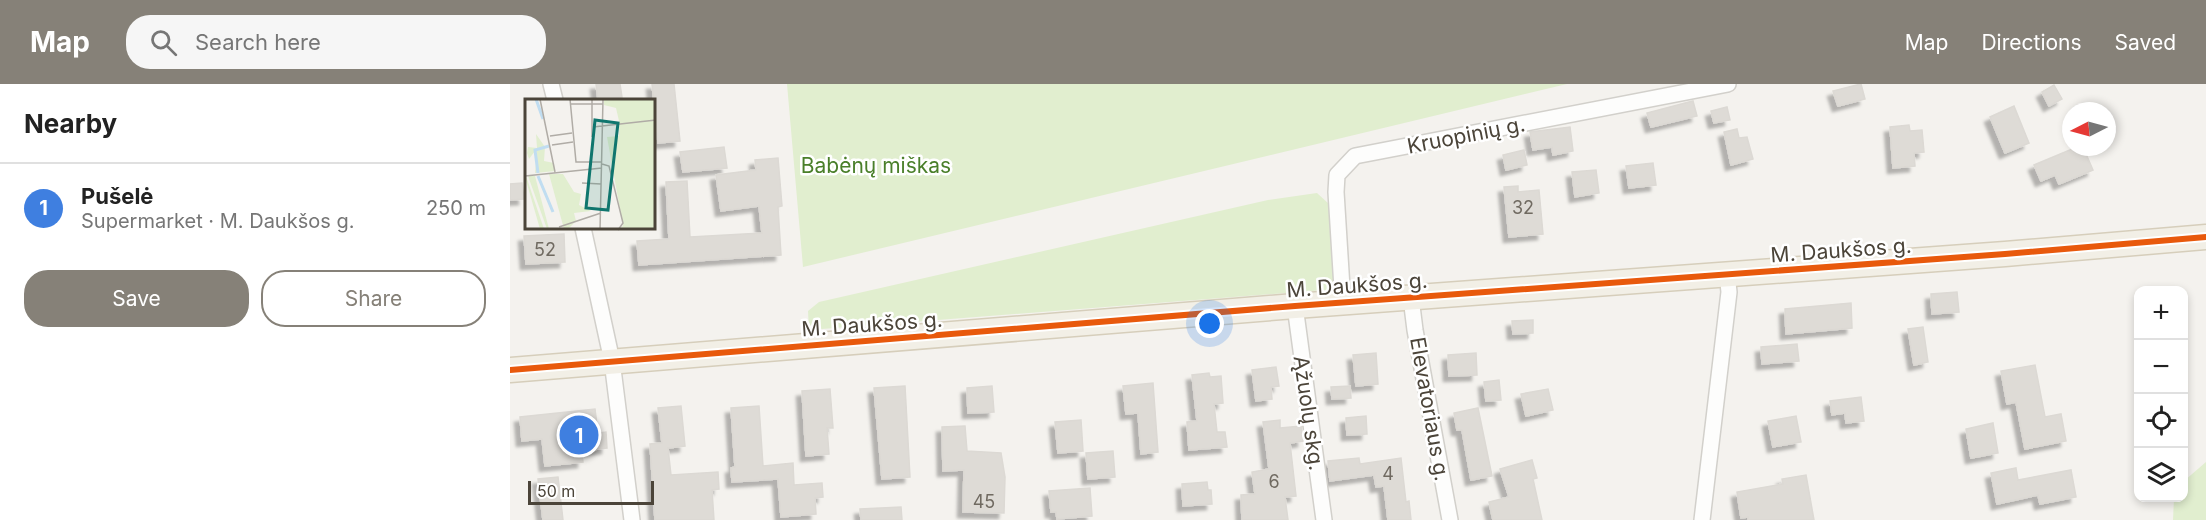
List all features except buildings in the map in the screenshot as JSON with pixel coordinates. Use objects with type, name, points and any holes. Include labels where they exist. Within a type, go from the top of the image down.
[{"type":"main road","name":"M. Daukšos g.","points":[[510,370],[1295,306],[2206,237]]},
{"type":"street","points":[[551,84],[555,99]]},
{"type":"street","name":"Kruopinių g.","points":[[1343,304],[1337,175],[1354,156],[1728,84]]},
{"type":"street","points":[[583,230],[612,361],[632,520]]},
{"type":"street","points":[[1702,520],[1729,292],[1727,274]]},
{"type":"street","name":"Elevatoriaus g.","points":[[1411,298],[1450,520]]},
{"type":"street","name":"Ąžuolų skg.","points":[[1295,306],[1324,520]]},
{"type":"green space","name":"Babėnų miškas","points":[[787,84],[1567,84],[803,267]]},
{"type":"green space","points":[[1317,193],[1329,204],[1337,289],[809,330],[808,311],[819,302],[1268,200]]},
{"type":"green space","points":[[2206,462],[2206,520],[2173,520],[2174,502],[2188,502],[2188,478]]},
{"type":"cycle path","points":[[510,370],[1295,306],[2206,237]]},
{"type":"place","name":"Pušelė","points":[[579,435]]}]
